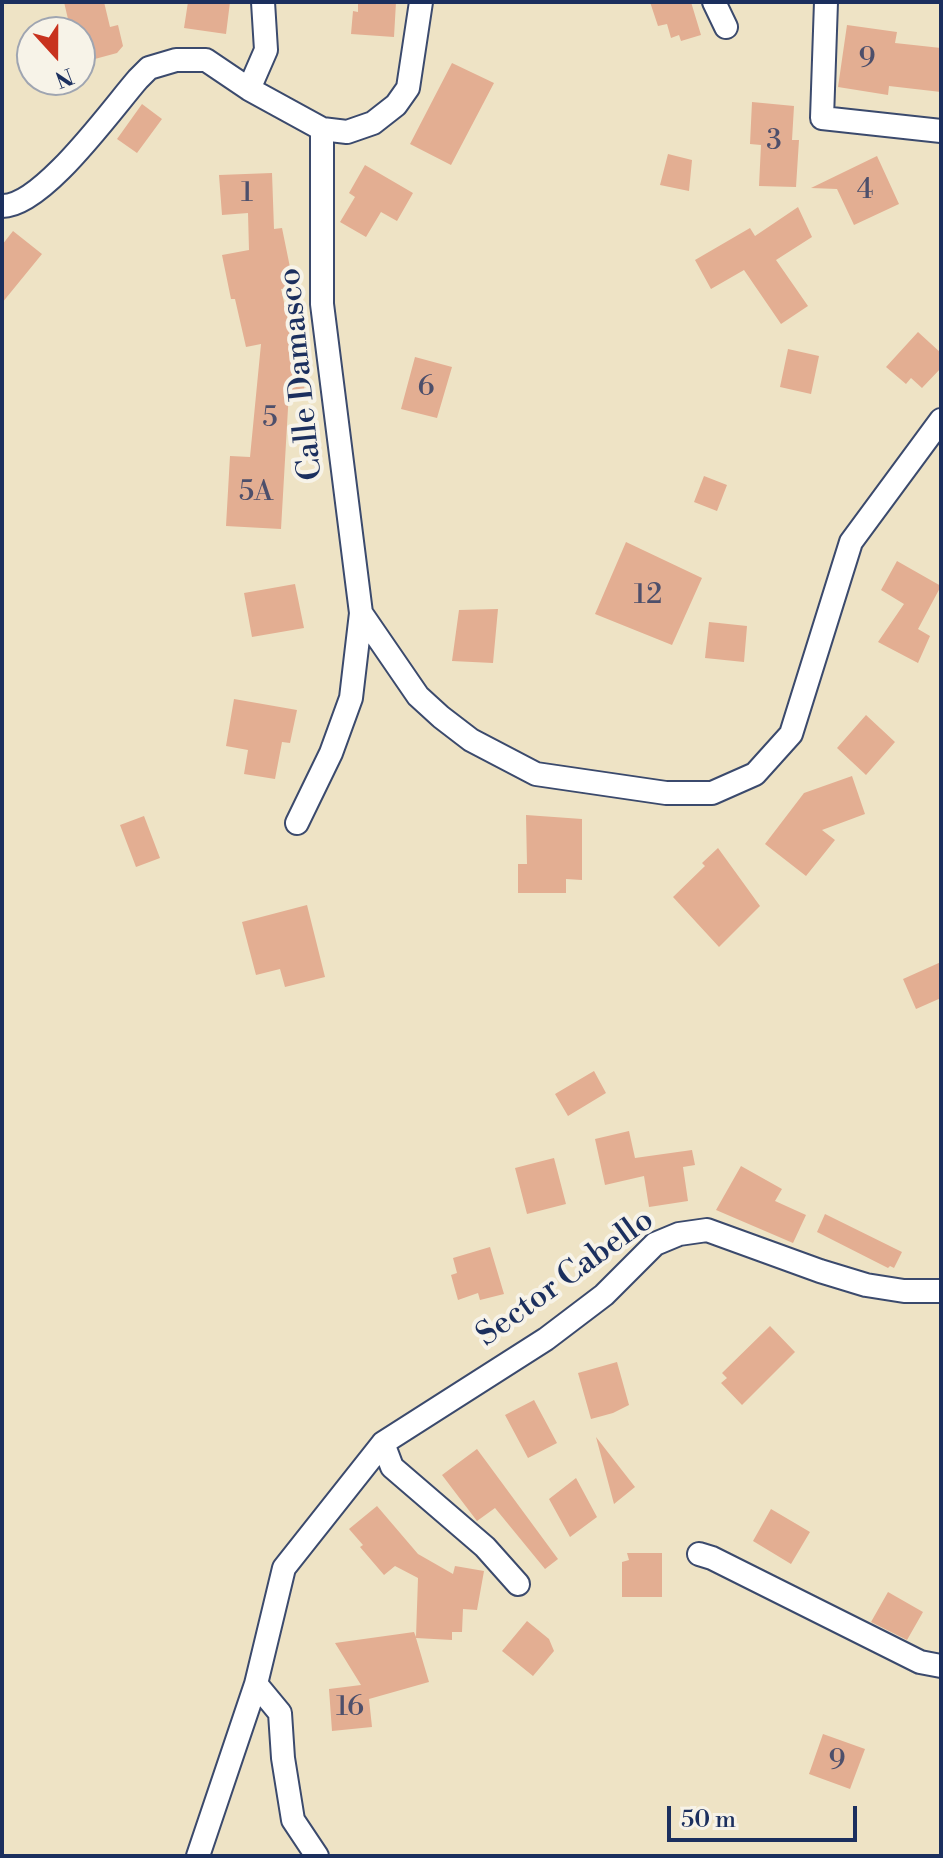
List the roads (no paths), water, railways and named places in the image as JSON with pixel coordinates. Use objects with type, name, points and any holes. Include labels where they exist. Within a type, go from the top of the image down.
[{"type":"street","points":[[249,89],[266,50],[263,2]]},
{"type":"street","points":[[6,210],[34,194],[54,177],[149,68],[176,60],[206,60],[249,89],[322,129],[347,132],[373,123],[396,105],[408,88],[421,2]]},
{"type":"street","points":[[714,2],[726,27]]},
{"type":"street","points":[[826,2],[822,118],[941,131]]},
{"type":"street","name":"Calle Damasco","points":[[297,823],[331,753],[351,698],[361,613],[322,304],[322,129]]},
{"type":"street","name":"Calle Damasco","points":[[361,613],[418,696],[471,740],[536,774],[666,793],[712,793],[755,774],[791,734],[851,542],[941,420]]},
{"type":"street","name":"Sector Cabello","points":[[198,1856],[256,1684],[284,1568],[383,1443],[546,1339],[604,1295],[655,1244],[679,1234],[707,1230],[866,1285],[904,1291],[941,1291]]},
{"type":"street","points":[[383,1443],[392,1467],[485,1547],[518,1584]]},
{"type":"street","points":[[699,1554],[920,1662],[941,1666]]},
{"type":"street","points":[[256,1684],[280,1713],[283,1758],[293,1820],[317,1856]]}]
